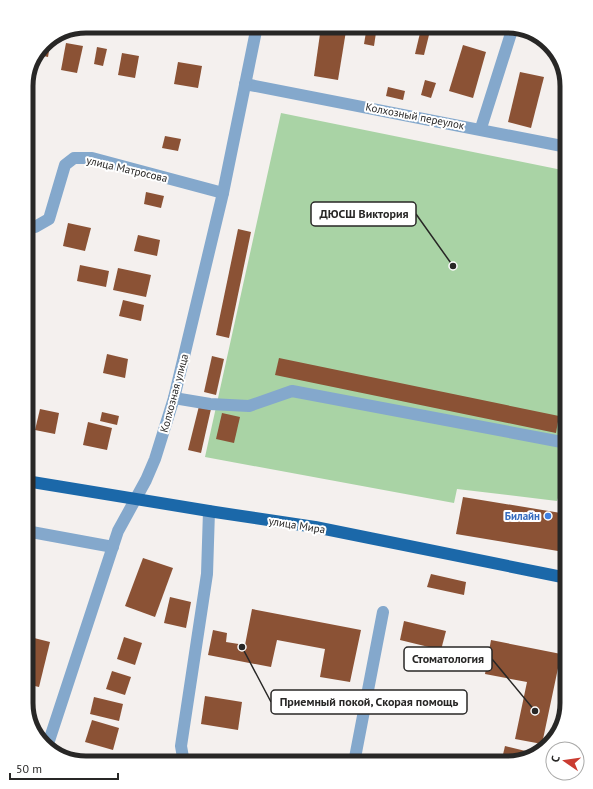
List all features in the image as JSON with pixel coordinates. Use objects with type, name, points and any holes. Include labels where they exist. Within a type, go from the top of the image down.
[{"type":"main road","name":"улица Мира","points":[[33,482],[315,527],[560,577]]},
{"type":"street","name":"Колхозная улица","points":[[49,741],[118,531],[155,459],[174,398],[224,193],[245,84],[253,33]]},
{"type":"street","points":[[480,128],[511,33]]},
{"type":"street","name":"Колхозный переулок","points":[[245,84],[480,128],[560,145]]},
{"type":"street","name":"улица Матросова","points":[[33,227],[49,219],[65,165],[74,158],[92,158],[224,193]]},
{"type":"street","points":[[174,398],[210,404],[249,406],[292,391],[560,442]]},
{"type":"street","points":[[183,756],[182,746],[207,574],[209,511]]},
{"type":"street","points":[[33,533],[113,547]]},
{"type":"street","points":[[355,756],[383,612]]},
{"type":"green space","points":[[281,113],[560,170],[560,492],[557,501],[457,489],[454,503],[205,457]]},
{"type":"building","points":[[320,33],[346,33],[338,80],[314,76]]},
{"type":"building","points":[[366,33],[376,33],[374,46],[364,44]]},
{"type":"building","points":[[420,33],[429,35],[424,55],[415,54]]},
{"type":"building","points":[[66,43],[83,46],[77,73],[61,70]]},
{"type":"building","points":[[463,45],[486,52],[473,98],[449,91]]},
{"type":"building","points":[[97,47],[107,49],[103,66],[94,64]]},
{"type":"building","points":[[50,48],[48,57],[43,56]]},
{"type":"building","points":[[122,53],[139,56],[135,78],[118,75]]},
{"type":"building","points":[[178,62],[202,66],[198,88],[174,84]]},
{"type":"building","points":[[520,72],[544,77],[531,128],[508,122]]},
{"type":"building","points":[[425,80],[436,83],[431,98],[421,95]]},
{"type":"building","points":[[388,87],[405,91],[403,100],[386,96]]},
{"type":"building","points":[[165,136],[181,139],[178,151],[162,148]]},
{"type":"building","points":[[146,192],[164,196],[161,208],[144,204]]},
{"type":"building","points":[[68,223],[91,228],[85,251],[63,246]]},
{"type":"building","points":[[238,229],[251,232],[229,338],[216,335]]},
{"type":"building","points":[[138,235],[160,240],[157,256],[134,251]]},
{"type":"building","points":[[80,265],[109,271],[106,287],[77,281]]},
{"type":"building","points":[[118,268],[151,275],[146,297],[113,290]]},
{"type":"building","points":[[123,300],[144,305],[141,321],[119,316]]},
{"type":"building","points":[[107,354],[128,359],[125,378],[103,373]]},
{"type":"building","points":[[212,356],[224,359],[216,395],[204,392]]},
{"type":"building","points":[[279,358],[559,416],[556,433],[275,375]]},
{"type":"building","points":[[199,406],[211,409],[201,453],[188,450]]},
{"type":"building","points":[[40,409],[59,413],[55,434],[35,430]]},
{"type":"building","points":[[102,412],[119,416],[117,425],[100,421]]},
{"type":"building","points":[[222,413],[240,417],[234,443],[216,439]]},
{"type":"building","points":[[88,422],[112,428],[107,450],[83,445]]},
{"type":"building","points":[[463,497],[560,513],[560,543],[558,551],[456,534]]},
{"type":"building","points":[[143,558],[173,568],[155,617],[125,606]]},
{"type":"building","points":[[431,574],[466,582],[464,595],[427,587]]},
{"type":"building","points":[[170,597],[191,602],[186,628],[164,623]]},
{"type":"building","points":[[252,609],[361,630],[350,682],[320,677],[325,649],[277,640],[271,667],[208,655],[213,630],[227,633],[226,642],[245,645]]},
{"type":"building","points":[[404,621],[446,631],[441,650],[400,640]]},
{"type":"building","points":[[124,637],[142,643],[135,665],[117,659]]},
{"type":"building","points":[[33,638],[50,642],[39,687],[33,686]]},
{"type":"building","points":[[491,640],[560,654],[542,743],[515,739],[527,682],[485,674]]},
{"type":"building","points":[[112,671],[131,677],[125,695],[106,689]]},
{"type":"building","points":[[205,696],[242,702],[238,730],[201,724]]},
{"type":"building","points":[[94,697],[123,704],[119,721],[90,714]]},
{"type":"building","points":[[92,720],[119,728],[113,750],[85,742]]},
{"type":"building","points":[[505,746],[529,752],[514,756],[503,756]]},
{"type":"place","name":"ДЮСШ Виктория","points":[[453,266]]},
{"type":"place","name":"Билайн","points":[[548,516]]},
{"type":"place","name":"Приемный покой, Скорая помощь","points":[[242,647]]},
{"type":"place","name":"Стоматология","points":[[535,711]]}]
